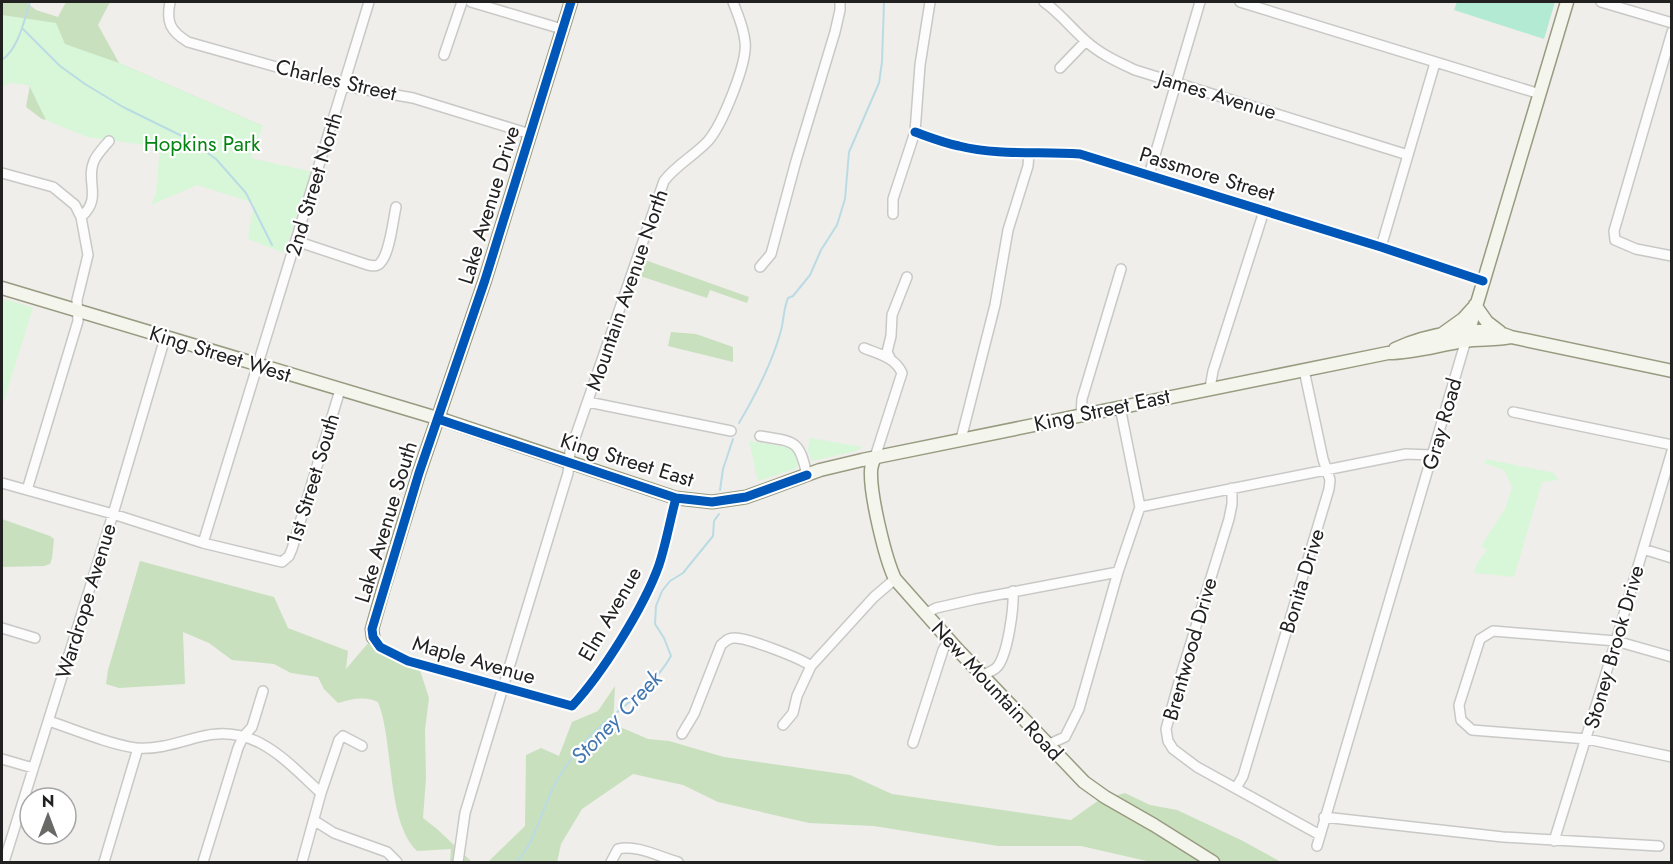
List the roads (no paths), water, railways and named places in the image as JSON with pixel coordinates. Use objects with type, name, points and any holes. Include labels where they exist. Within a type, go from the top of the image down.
[{"type":"main road","name":"Lake Avenue Drive","points":[[438,419],[485,280],[571,2]]},
{"type":"main road","name":"Gray Road","points":[[1467,336],[1567,2]]},
{"type":"main road","name":"King Street West","points":[[2,288],[438,419]]},
{"type":"main road","points":[[1434,338],[1463,319],[1475,305],[1487,322],[1506,334]]},
{"type":"main road","name":"King Street East","points":[[1388,353],[1405,345],[1434,338],[1467,336],[1499,340],[1506,334],[1671,371]]},
{"type":"main road","name":"King Street East","points":[[438,419],[676,498],[712,502],[746,497],[807,475],[875,457],[1388,353],[1406,353],[1467,336]]},
{"type":"main road","name":"Lake Avenue South","points":[[373,637],[372,629],[383,590],[438,419]]},
{"type":"main road","name":"New Mountain Road","points":[[875,457],[871,469],[873,492],[885,552],[895,579],[949,640],[1084,782],[1105,798],[1213,862]]},
{"type":"street","name":"Charles Street","points":[[170,2],[169,23],[173,31],[189,42],[344,86],[413,98],[530,134]]},
{"type":"street","name":"2nd Street North","points":[[203,543],[369,2]]},
{"type":"street","points":[[444,55],[462,2]]},
{"type":"street","points":[[471,2],[562,29]]},
{"type":"street","name":"Mountain Avenue North","points":[[458,862],[465,813],[568,473],[568,462],[664,181],[670,171],[707,142],[717,130],[727,110],[744,57],[746,44],[733,2]]},
{"type":"street","points":[[760,267],[771,254],[796,161],[836,32],[840,2]]},
{"type":"street","points":[[893,214],[893,199],[915,132],[920,65],[930,2]]},
{"type":"street","name":"James Avenue","points":[[1044,2],[1058,11],[1086,41],[1115,61],[1408,155]]},
{"type":"street","points":[[1149,175],[1200,2]]},
{"type":"street","points":[[1240,2],[1540,94]]},
{"type":"street","points":[[1600,2],[1671,23]]},
{"type":"street","points":[[1671,32],[1614,231],[1615,240],[1623,244],[1671,256]]},
{"type":"street","points":[[1060,68],[1086,41]]},
{"type":"street","points":[[1381,247],[1435,63]]},
{"type":"street","name":"Passmore Street","points":[[915,132],[958,146],[989,151],[1080,154],[1483,281]]},
{"type":"street","points":[[81,217],[89,210],[93,198],[94,160],[109,141]]},
{"type":"street","points":[[961,439],[995,305],[1008,230],[1028,166],[1029,153]]},
{"type":"street","points":[[2,173],[52,187],[75,205],[81,217],[88,255],[77,300],[78,321],[27,490]]},
{"type":"street","points":[[296,241],[376,266],[381,263],[385,255],[396,207]]},
{"type":"street","points":[[1210,388],[1213,371],[1264,211]]},
{"type":"street","points":[[1080,415],[1082,399],[1121,269]]},
{"type":"street","points":[[875,457],[902,373],[887,352],[891,336],[892,315],[907,277]]},
{"type":"street","name":"Gray Road","points":[[1317,846],[1467,336]]},
{"type":"street","name":"Wardrope Avenue","points":[[4,862],[165,338]]},
{"type":"street","points":[[864,348],[890,358]]},
{"type":"street","name":"Bonita Drive","points":[[1236,788],[1243,776],[1326,502],[1330,480],[1305,370]]},
{"type":"street","name":"1st Street South","points":[[2,483],[203,543],[282,562],[289,556],[340,390]]},
{"type":"street","points":[[588,402],[731,431]]},
{"type":"street","points":[[1047,745],[1065,737],[1079,709],[1118,572],[1140,507],[1120,407]]},
{"type":"street","points":[[1513,412],[1671,445]]},
{"type":"street","points":[[760,436],[791,441],[796,445],[802,452],[807,475]]},
{"type":"street","name":"Stoney Brook Drive","points":[[1554,841],[1587,739],[1671,451]]},
{"type":"street","points":[[1140,507],[1406,454],[1432,455]]},
{"type":"street","name":"Brentwood Drive","points":[[1232,488],[1229,519],[1166,729],[1168,741],[1173,749],[1197,767],[1320,835]]},
{"type":"street","name":"Elm Avenue","points":[[572,706],[614,649],[648,590],[659,565],[676,498]]},
{"type":"street","points":[[1643,549],[1671,558]]},
{"type":"street","points":[[925,614],[936,608],[1013,591],[1118,572]]},
{"type":"street","points":[[783,725],[793,713],[797,696],[811,666],[874,597],[895,579]]},
{"type":"street","points":[[982,675],[998,666],[1002,657],[1014,607],[1013,591]]},
{"type":"street","points":[[2,628],[35,638]]},
{"type":"street","points":[[1671,657],[1616,641],[1493,631],[1480,639],[1459,705],[1461,720],[1472,730],[1587,739],[1671,757]]},
{"type":"street","name":"Maple Avenue","points":[[373,637],[380,647],[408,661],[572,706]]},
{"type":"street","points":[[682,734],[706,687],[721,645],[728,639],[737,638],[780,651],[811,666]]},
{"type":"street","points":[[913,743],[943,650],[949,640]]},
{"type":"street","points":[[203,862],[238,748],[243,737],[252,727],[263,691]]},
{"type":"street","points":[[49,721],[138,748],[175,744],[217,734],[243,737],[258,741],[287,759],[321,793]]},
{"type":"street","points":[[302,862],[321,793],[341,736],[362,746]]},
{"type":"street","points":[[104,862],[138,748]]},
{"type":"street","points":[[2,759],[33,768]]},
{"type":"street","points":[[1324,817],[1554,841],[1659,846]]},
{"type":"street","points":[[315,821],[334,833],[387,852],[397,862]]},
{"type":"street","points":[[611,862],[618,849],[626,847],[636,848],[644,853],[678,862]]},
{"type":"waterway","points":[[2,60],[17,41],[30,2]]},
{"type":"waterway","name":"Stoney Creek","points":[[739,423],[772,357],[788,298],[793,296],[810,275],[821,250],[837,225],[845,199],[849,152],[879,83],[884,2]]},
{"type":"waterway","points":[[22,28],[60,66],[85,84],[123,107],[190,140],[216,159],[246,193],[272,245]]},
{"type":"waterway","name":"Stoney Creek","points":[[720,490],[723,469],[733,439]]},
{"type":"waterway","name":"Stoney Creek","points":[[516,862],[528,846],[557,780],[575,754],[598,728],[650,683],[671,656],[655,624],[656,606],[662,591],[670,581],[683,573],[713,536],[714,521],[719,514]]},
{"type":"park label","name":"Hopkins Park","points":[[202,144]]}]
